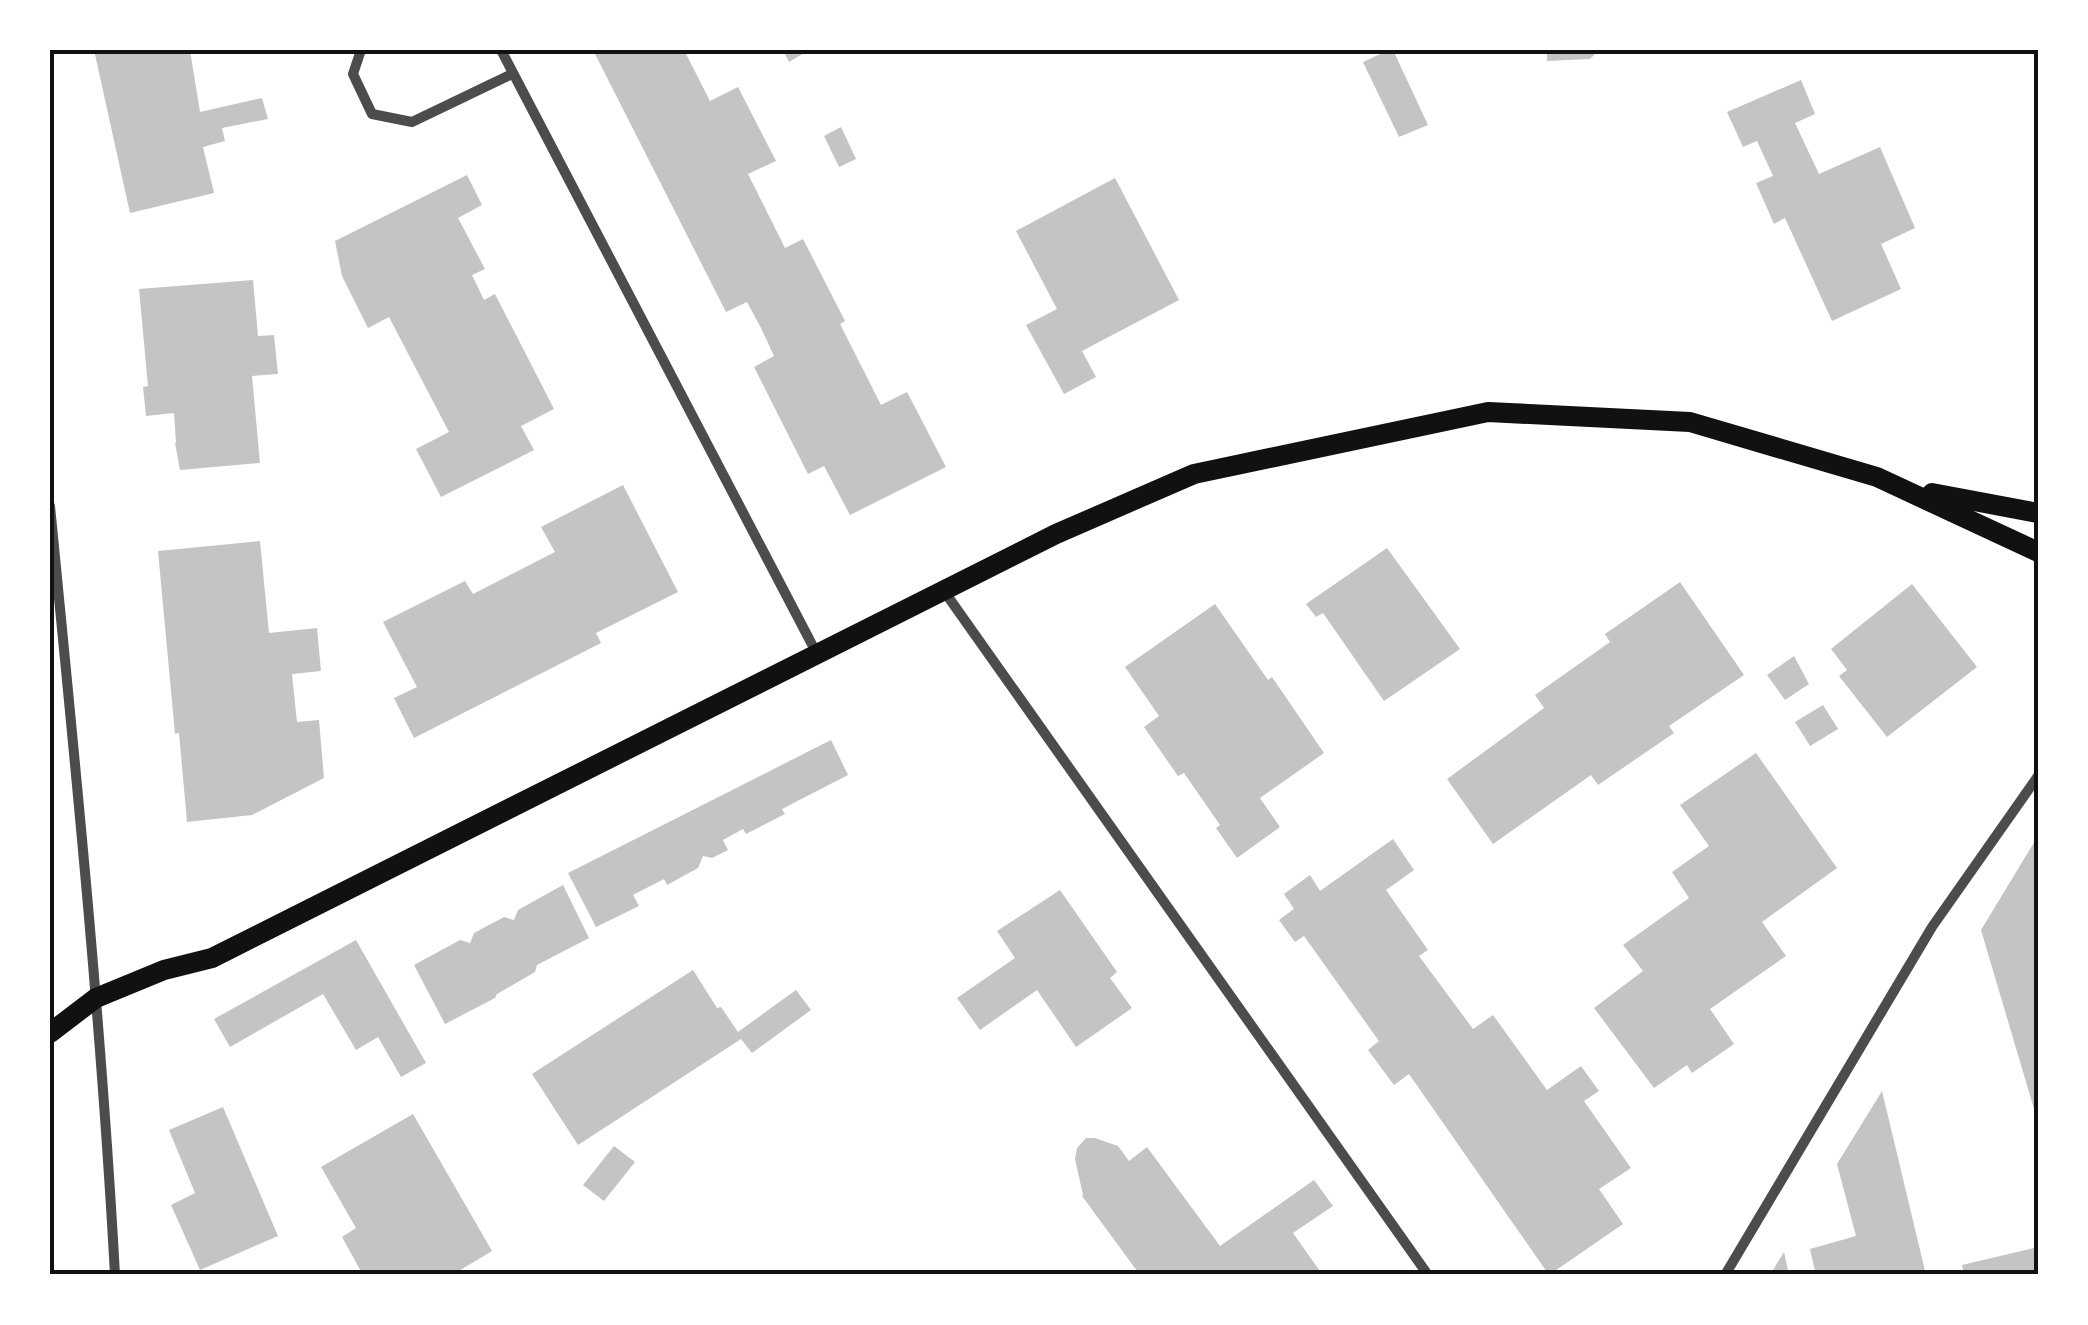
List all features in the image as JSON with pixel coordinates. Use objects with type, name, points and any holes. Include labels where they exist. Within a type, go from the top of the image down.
[{"type":"main road","points":[[50,1033],[96,998],[164,970],[212,958],[1056,534],[1194,474],[1488,412],[1690,422],[1876,477],[2038,552]]},
{"type":"main road","points":[[1902,487],[2038,513]]},
{"type":"street","points":[[361,50],[353,74],[372,114],[412,122],[512,74]]},
{"type":"street","points":[[501,50],[817,654]]},
{"type":"street","points":[[50,506],[85,862],[108,1137],[115,1275]]},
{"type":"street","points":[[944,590],[1428,1275]]},
{"type":"street","points":[[1724,1275],[1932,926],[2038,776]]},
{"type":"building","points":[[94,50],[190,50],[200,112],[262,98],[268,119],[222,128],[225,141],[203,147],[214,193],[130,213]]},
{"type":"building","points":[[593,50],[684,50],[710,101],[738,87],[776,161],[748,174],[785,248],[803,239],[845,321],[840,324],[881,405],[907,392],[946,467],[850,515],[824,466],[808,474],[754,367],[774,356],[761,328],[747,302],[726,312]]},
{"type":"building","points":[[783,50],[809,50],[789,62]]},
{"type":"building","points":[[1393,50],[1428,125],[1399,137],[1363,62]]},
{"type":"building","points":[[1547,50],[1599,50],[1590,59],[1547,61]]},
{"type":"building","points":[[1801,80],[1815,114],[1795,123],[1819,174],[1880,147],[1915,228],[1881,244],[1901,289],[1832,321],[1785,218],[1774,224],[1756,183],[1773,176],[1757,141],[1743,147],[1727,112]]},
{"type":"building","points":[[841,127],[856,159],[839,167],[824,136]]},
{"type":"building","points":[[467,175],[482,205],[458,218],[485,269],[472,275],[484,300],[495,294],[554,409],[521,426],[534,450],[441,497],[416,449],[449,432],[389,317],[368,328],[342,276],[335,241]]},
{"type":"building","points":[[1115,178],[1179,300],[1082,351],[1096,377],[1064,394],[1026,325],[1057,309],[1016,231]]},
{"type":"building","points":[[253,280],[258,336],[274,335],[278,374],[252,376],[260,463],[180,470],[174,413],[146,416],[143,387],[148,386],[139,289]]},
{"type":"building","points":[[623,485],[678,592],[596,633],[601,643],[414,738],[394,698],[417,687],[383,622],[465,581],[473,594],[555,552],[541,527]]},
{"type":"building","points":[[260,541],[269,633],[317,628],[321,671],[292,674],[297,722],[319,720],[324,778],[252,815],[187,822],[158,551]]},
{"type":"building","points":[[1387,548],[1460,649],[1384,701],[1323,613],[1316,617],[1306,604]]},
{"type":"building","points":[[1680,582],[1744,675],[1669,726],[1674,733],[1598,785],[1591,775],[1493,844],[1447,779],[1544,708],[1535,695],[1610,642],[1605,634]]},
{"type":"building","points":[[1912,584],[1977,667],[1887,737],[1839,676],[1847,670],[1831,649]]},
{"type":"building","points":[[1215,604],[1324,753],[1260,798],[1280,827],[1237,858],[1216,828],[1220,825],[1184,773],[1178,776],[1144,727],[1159,716],[1125,667]]},
{"type":"building","points":[[1794,656],[1809,684],[1785,700],[1767,675]]},
{"type":"building","points":[[1823,705],[1838,729],[1810,746],[1795,722]]},
{"type":"building","points":[[831,740],[848,775],[782,809],[785,814],[746,834],[743,829],[723,840],[728,850],[712,858],[703,856],[698,868],[667,885],[664,879],[633,895],[639,906],[596,927],[568,873]]},
{"type":"building","points":[[1756,753],[1837,868],[1762,922],[1786,956],[1710,1009],[1734,1044],[1692,1073],[1687,1065],[1654,1088],[1594,1008],[1643,971],[1623,945],[1689,898],[1672,872],[1709,846],[1680,805]]},
{"type":"building","points":[[2038,836],[2038,1119],[2037,1119],[1981,930]]},
{"type":"building","points":[[1393,839],[1414,870],[1386,890],[1428,950],[1419,956],[1473,1029],[1493,1015],[1547,1090],[1581,1066],[1599,1091],[1584,1101],[1631,1168],[1599,1189],[1623,1224],[1549,1275],[1409,1074],[1394,1085],[1368,1050],[1379,1041],[1304,936],[1295,942],[1279,920],[1294,909],[1284,894],[1310,875],[1320,891]]},
{"type":"building","points":[[563,885],[589,938],[537,965],[535,972],[495,998],[445,1024],[414,965],[460,940],[470,943],[474,933],[504,917],[514,920],[518,910]]},
{"type":"building","points":[[1060,890],[1117,972],[1110,978],[1132,1008],[1076,1047],[1037,990],[980,1030],[957,998],[1015,958],[997,931]]},
{"type":"building","points":[[356,940],[426,1063],[401,1077],[378,1037],[356,1050],[323,994],[230,1047],[214,1019]]},
{"type":"building","points":[[693,970],[738,1032],[796,990],[811,1010],[752,1053],[741,1039],[578,1145],[532,1074]]},
{"type":"building","points":[[1882,1091],[1926,1275],[1816,1275],[1810,1249],[1856,1236],[1837,1164]]},
{"type":"building","points":[[223,1107],[278,1236],[200,1270],[171,1205],[195,1193],[169,1130]]},
{"type":"building","points":[[413,1114],[492,1251],[452,1275],[363,1275],[342,1237],[356,1228],[321,1167]]},
{"type":"building","points":[[1086,1138],[1118,1146],[1129,1161],[1147,1147],[1220,1246],[1314,1180],[1333,1206],[1293,1233],[1322,1274],[1140,1275],[1082,1196],[1075,1159],[1077,1148]]},
{"type":"building","points":[[614,1146],[635,1162],[604,1201],[583,1185]]},
{"type":"building","points":[[2038,1247],[2038,1275],[1964,1275],[1962,1265]]},
{"type":"building","points":[[1784,1252],[1789,1275],[1770,1275]]}]
